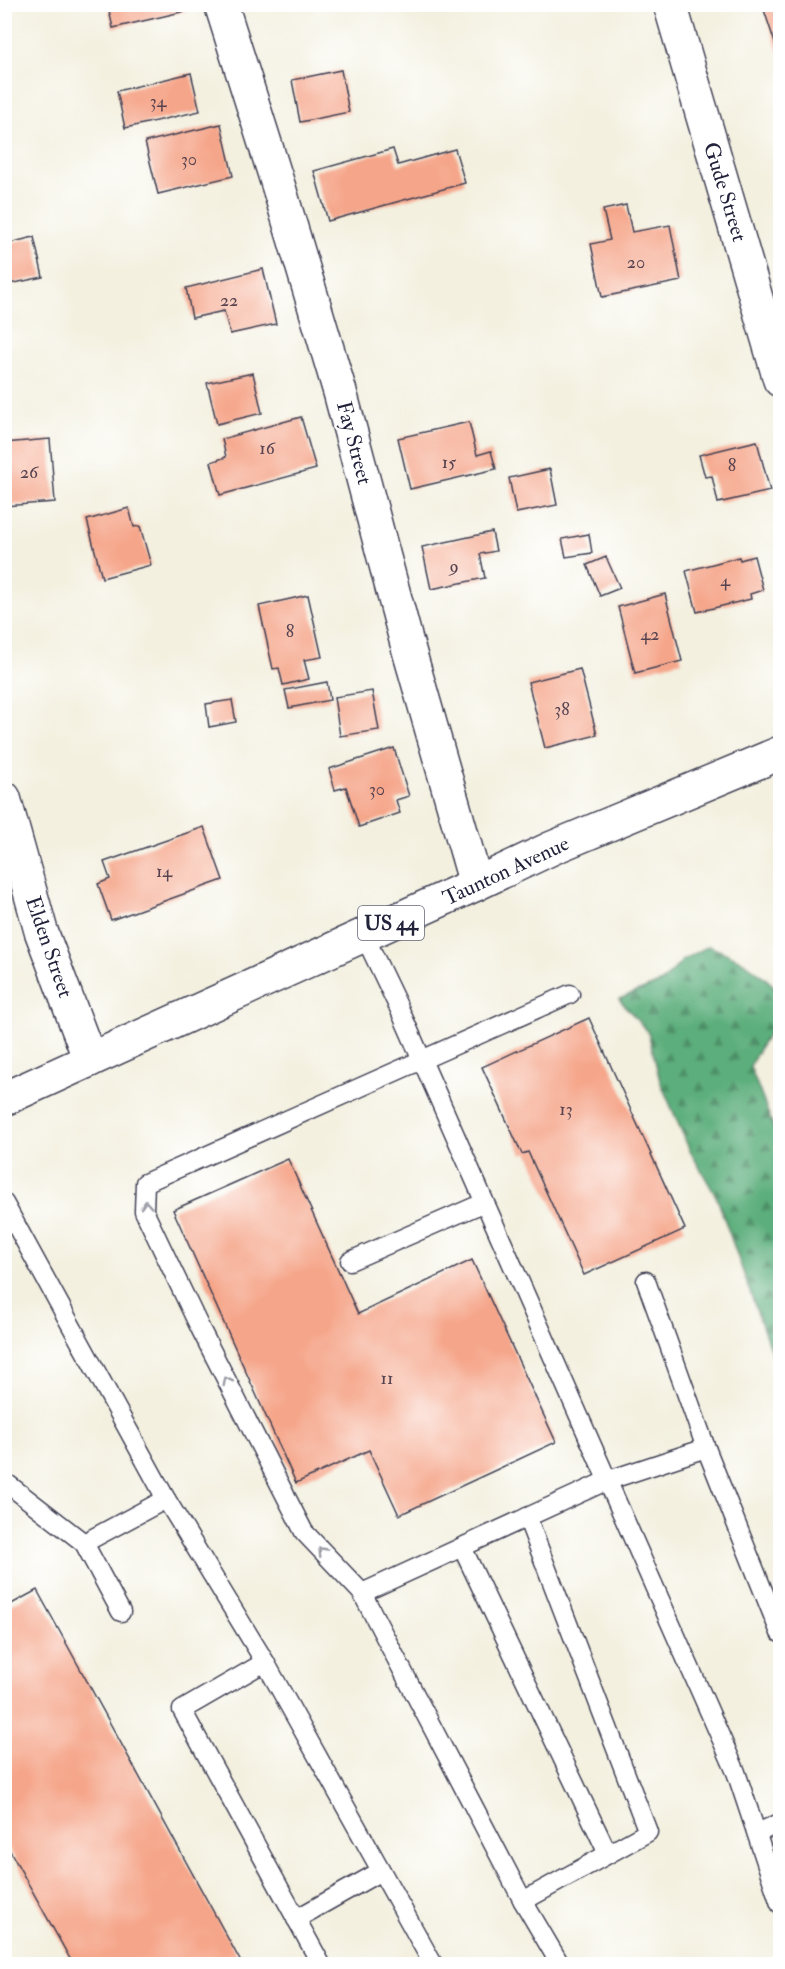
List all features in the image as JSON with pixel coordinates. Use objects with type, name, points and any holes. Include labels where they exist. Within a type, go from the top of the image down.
[{"type":"main road","name":"Fay Street","points":[[221,4],[340,392],[406,640],[476,884]]},
{"type":"main road","name":"Gude Street","points":[[670,4],[780,380]]},
{"type":"main road","name":"Taunton Avenue","points":[[4,1099],[552,848],[780,753]]},
{"type":"main road","name":"Elden Street","points":[[4,798],[41,931],[90,1060]]},
{"type":"lane","points":[[364,935],[399,1008],[419,1059],[736,1772],[780,1904]]},
{"type":"lane","points":[[560,1965],[523,1900],[362,1593],[304,1532],[200,1328],[144,1211],[145,1183],[288,1121],[419,1059],[570,994]]},
{"type":"lane","points":[[4,1203],[166,1499],[265,1662],[433,1965]]},
{"type":"lane","points":[[350,1261],[483,1203]]},
{"type":"lane","points":[[646,1281],[706,1448],[780,1633]]},
{"type":"lane","points":[[362,1593],[606,1481],[706,1448]]},
{"type":"lane","points":[[5,1482],[84,1543],[121,1612]]},
{"type":"lane","points":[[84,1543],[166,1499]]},
{"type":"lane","points":[[523,1900],[648,1832],[527,1517]]},
{"type":"lane","points":[[462,1547],[608,1854]]},
{"type":"lane","points":[[265,1662],[182,1710],[321,1965]]},
{"type":"lane","points":[[757,1833],[780,1823]]},
{"type":"lane","points":[[296,1919],[381,1870]]},
{"type":"green space","points":[[708,946],[747,964],[780,992],[780,1021],[763,1042],[750,1066],[780,1144],[780,1377],[717,1198],[690,1151],[660,1081],[648,1032],[619,999],[662,982],[683,960]]},
{"type":"building","points":[[114,4],[188,4],[190,10],[113,28],[108,6]]},
{"type":"building","points":[[762,4],[780,4],[780,58]]},
{"type":"building","points":[[341,70],[349,112],[300,122],[292,80]]},
{"type":"building","points":[[191,73],[200,111],[125,128],[117,91]]},
{"type":"building","points":[[221,124],[233,176],[158,194],[145,142]]},
{"type":"building","points":[[393,149],[398,165],[455,149],[465,183],[328,221],[314,171]]},
{"type":"building","points":[[626,205],[632,232],[670,225],[681,281],[602,297],[591,244],[610,240],[603,210]]},
{"type":"building","points":[[34,237],[43,277],[5,285],[5,244]]},
{"type":"building","points":[[263,269],[276,324],[230,334],[224,311],[192,318],[186,288]]},
{"type":"building","points":[[253,373],[262,413],[217,424],[207,383]]},
{"type":"building","points":[[301,417],[316,469],[220,495],[211,462],[226,457],[222,439]]},
{"type":"building","points":[[469,422],[477,455],[491,451],[496,469],[410,489],[398,438]]},
{"type":"building","points":[[50,439],[55,502],[4,506],[4,443]]},
{"type":"building","points":[[757,441],[770,491],[718,503],[712,476],[705,477],[699,455]]},
{"type":"building","points":[[550,469],[557,505],[516,513],[509,478]]},
{"type":"building","points":[[129,508],[134,527],[140,526],[151,565],[102,578],[87,520]]},
{"type":"building","points":[[492,532],[496,551],[480,554],[485,578],[431,589],[422,547]]},
{"type":"building","points":[[589,534],[592,553],[566,557],[562,539]]},
{"type":"building","points":[[754,556],[763,590],[750,594],[751,599],[697,612],[686,571],[739,557],[740,560]]},
{"type":"building","points":[[606,557],[620,588],[600,596],[587,565]]},
{"type":"building","points":[[665,594],[682,661],[635,673],[618,607]]},
{"type":"building","points":[[308,595],[322,657],[304,660],[309,679],[283,685],[279,668],[273,669],[259,606]]},
{"type":"building","points":[[580,669],[597,735],[545,748],[528,682]]},
{"type":"building","points":[[327,682],[330,700],[289,708],[285,690]]},
{"type":"building","points":[[372,691],[379,730],[340,736],[334,697]]},
{"type":"building","points":[[232,700],[236,722],[209,727],[206,704]]},
{"type":"building","points":[[394,748],[409,796],[396,800],[400,813],[359,827],[346,787],[335,790],[329,769]]},
{"type":"building","points":[[204,827],[223,880],[111,920],[98,884],[110,879],[104,862]]},
{"type":"building","points":[[589,1018],[685,1229],[584,1275],[528,1152],[522,1154],[482,1067]]},
{"type":"building","points":[[288,1159],[358,1314],[472,1260],[556,1442],[399,1515],[369,1450],[296,1483],[173,1210]]},
{"type":"building","points":[[37,1590],[242,1964],[73,1964],[4,1840],[4,1608]]}]
